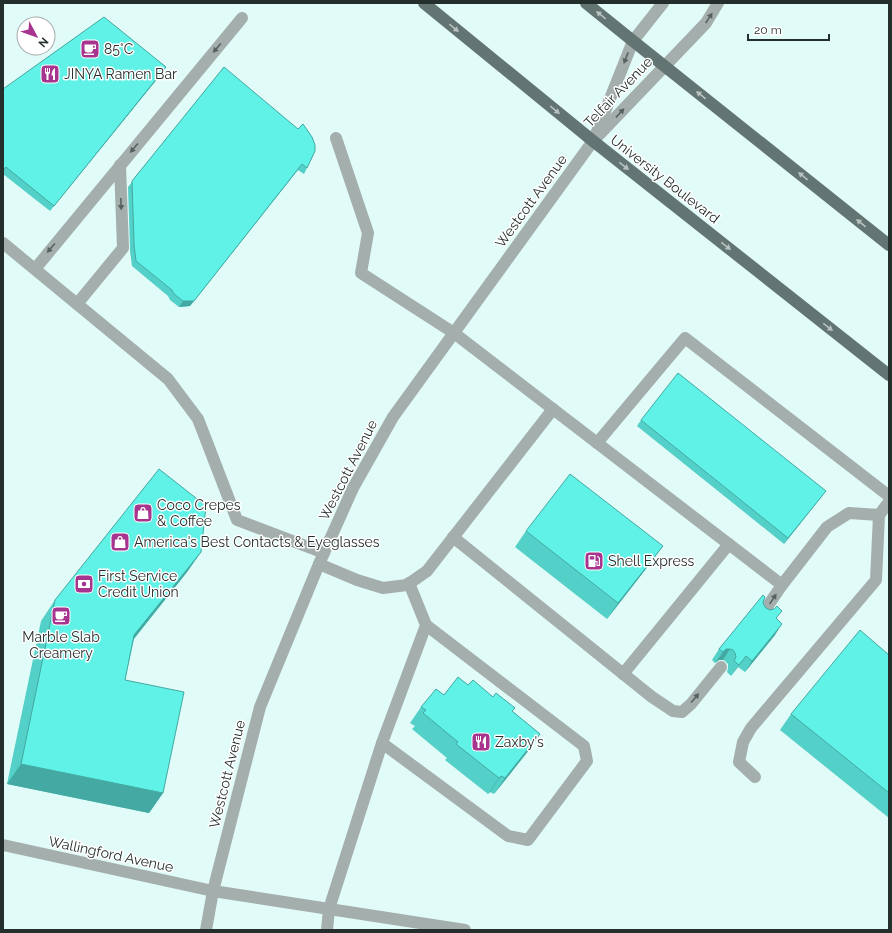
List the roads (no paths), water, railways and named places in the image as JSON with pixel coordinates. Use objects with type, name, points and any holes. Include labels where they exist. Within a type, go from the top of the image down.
[{"type":"main road","name":"University Boulevard","points":[[424,3],[593,142],[889,375]]},
{"type":"main road","points":[[586,3],[889,245]]},
{"type":"street","name":"Telfair Avenue","points":[[593,142],[633,41],[663,3]]},
{"type":"street","name":"Telfair Avenue","points":[[593,142],[706,23],[718,3]]},
{"type":"street","points":[[35,269],[242,18]]},
{"type":"street","points":[[336,138],[368,233],[361,273],[454,333],[782,585]]},
{"type":"street","name":"Westcott Avenue","points":[[206,930],[213,891],[260,707],[353,488],[393,417],[593,142]]},
{"type":"street","points":[[77,304],[123,248],[120,165]]},
{"type":"street","points":[[3,243],[168,379],[198,419],[237,520],[322,558],[357,580],[383,588],[406,586],[427,571],[553,409]]},
{"type":"street","points":[[597,443],[685,338],[889,496]]},
{"type":"street","points":[[755,777],[739,762],[743,742],[751,728],[876,580],[878,515],[889,502]]},
{"type":"street","points":[[764,613],[782,585],[827,527],[849,513],[878,515]]},
{"type":"street","points":[[453,537],[652,697],[673,711],[682,712],[691,704],[721,667]]},
{"type":"street","points":[[623,674],[729,544]]},
{"type":"street","points":[[382,743],[508,836],[528,840],[587,761],[584,746],[426,625],[409,583]]},
{"type":"street","points":[[327,930],[329,909],[382,743],[426,625]]},
{"type":"street","name":"Wallingford Avenue","points":[[3,846],[213,891],[465,930]]},
{"type":"place","name":"85°C","points":[[90,49]]},
{"type":"place","name":"JINYA Ramen Bar","points":[[50,74]]},
{"type":"place","name":"Coco Crepes & Coffee","points":[[143,513]]},
{"type":"place","name":"America's Best Contacts & Eyeglasses","points":[[120,542]]},
{"type":"place","name":"Shell Express","points":[[594,561]]},
{"type":"place","name":"First Service Credit Union","points":[[84,584]]},
{"type":"place","name":"Marble Slab Creamery","points":[[61,616]]},
{"type":"place","name":"Zaxby's","points":[[481,742]]}]
